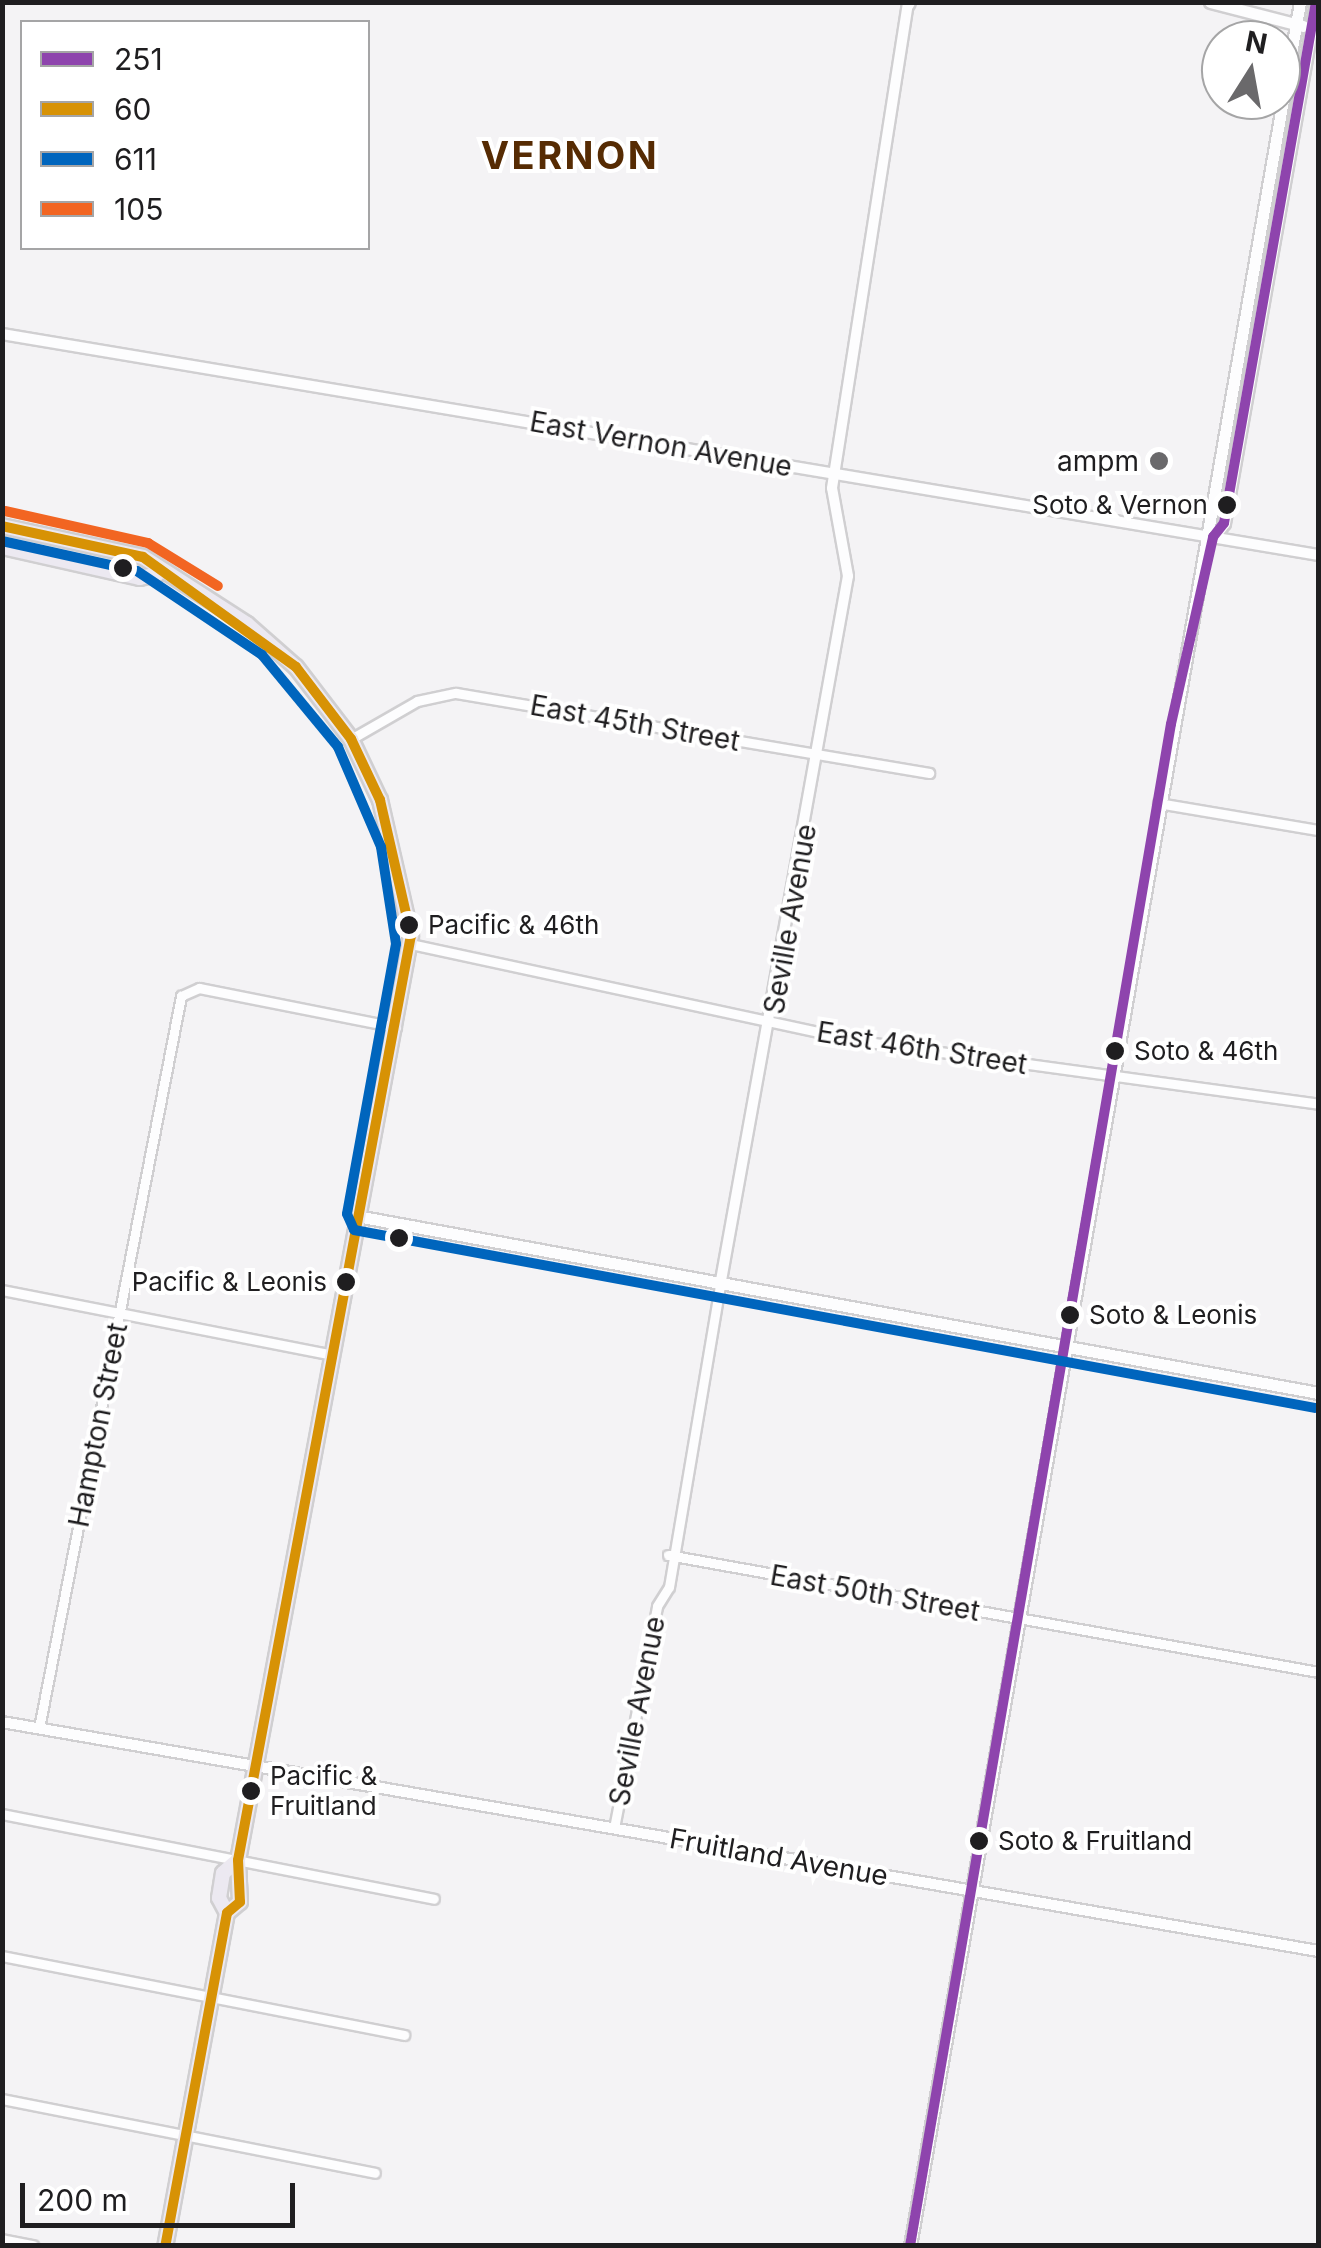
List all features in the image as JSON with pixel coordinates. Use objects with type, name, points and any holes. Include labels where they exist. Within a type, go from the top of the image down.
[{"type":"main road","points":[[1210,2],[1311,29]]},
{"type":"main road","points":[[910,2246],[1158,802],[1213,536],[1241,331],[1311,29],[1300,2]]},
{"type":"main road","points":[[1213,536],[1224,523],[1316,2]]},
{"type":"main road","points":[[1241,331],[1256,334]]},
{"type":"main road","points":[[2,526],[118,549],[272,644],[351,739],[396,843],[411,944],[400,1027],[238,1860],[240,1902],[228,1914],[165,2246]]},
{"type":"main road","points":[[2,546],[140,578],[158,574]]},
{"type":"main road","points":[[362,1217],[720,1286],[1318,1393]]},
{"type":"main road","points":[[228,1914],[219,1898],[223,1873],[238,1860]]},
{"type":"street","name":"Seville Avenue","points":[[614,1828],[772,1025],[848,576],[834,474],[908,3]]},
{"type":"street","name":"East Vernon Avenue","points":[[2,334],[1318,555]]},
{"type":"street","name":"East 45th Street","points":[[351,739],[417,701],[456,692],[928,773]]},
{"type":"street","points":[[1158,802],[1318,830]]},
{"type":"street","name":"East 46th Street","points":[[411,944],[772,1025],[1318,1104]]},
{"type":"street","name":"Hampton Street","points":[[39,1728],[179,1004],[198,988],[400,1027]]},
{"type":"street","points":[[2,1290],[336,1355]]},
{"type":"street","name":"East 50th Street","points":[[668,1554],[1318,1672]]},
{"type":"street","name":"Fruitland Avenue","points":[[2,1722],[1318,1951]]},
{"type":"street","points":[[2,1814],[434,1899]]},
{"type":"street","points":[[2,1956],[404,2035]]},
{"type":"street","points":[[2,2099],[376,2172]]},
{"type":"street","points":[[2,2240],[33,2246]]},
{"type":"transit line","name":"251","points":[[910,2246],[1171,724],[1213,537],[1224,523],[1316,2]]},
{"type":"transit line","name":"105","points":[[5,511],[148,543],[218,586]]},
{"type":"transit line","name":"60","points":[[2,526],[143,557],[296,667],[351,739],[380,800],[411,935],[238,1860],[240,1902],[227,1913],[165,2246]]},
{"type":"transit line","name":"611","points":[[2,541],[137,571],[262,655],[338,747],[381,847],[396,944],[347,1214],[354,1230],[1315,1408]]},
{"type":"place","name":"ampm","points":[[1159,461]]},
{"type":"place","name":"Soto & Vernon","points":[[1227,505]]},
{"type":"place","name":"Pacific & 46th","points":[[409,925]]},
{"type":"place","name":"Soto & 46th","points":[[1115,1051]]},
{"type":"place","name":"Pacific & Leonis","points":[[346,1282]]},
{"type":"place","name":"Soto & Leonis","points":[[1070,1315]]},
{"type":"place","name":"Pacific & Fruitland","points":[[251,1791]]},
{"type":"place","name":"Soto & Fruitland","points":[[979,1841]]},
{"type":"district","name":"VERNON","points":[[570,156]]}]
